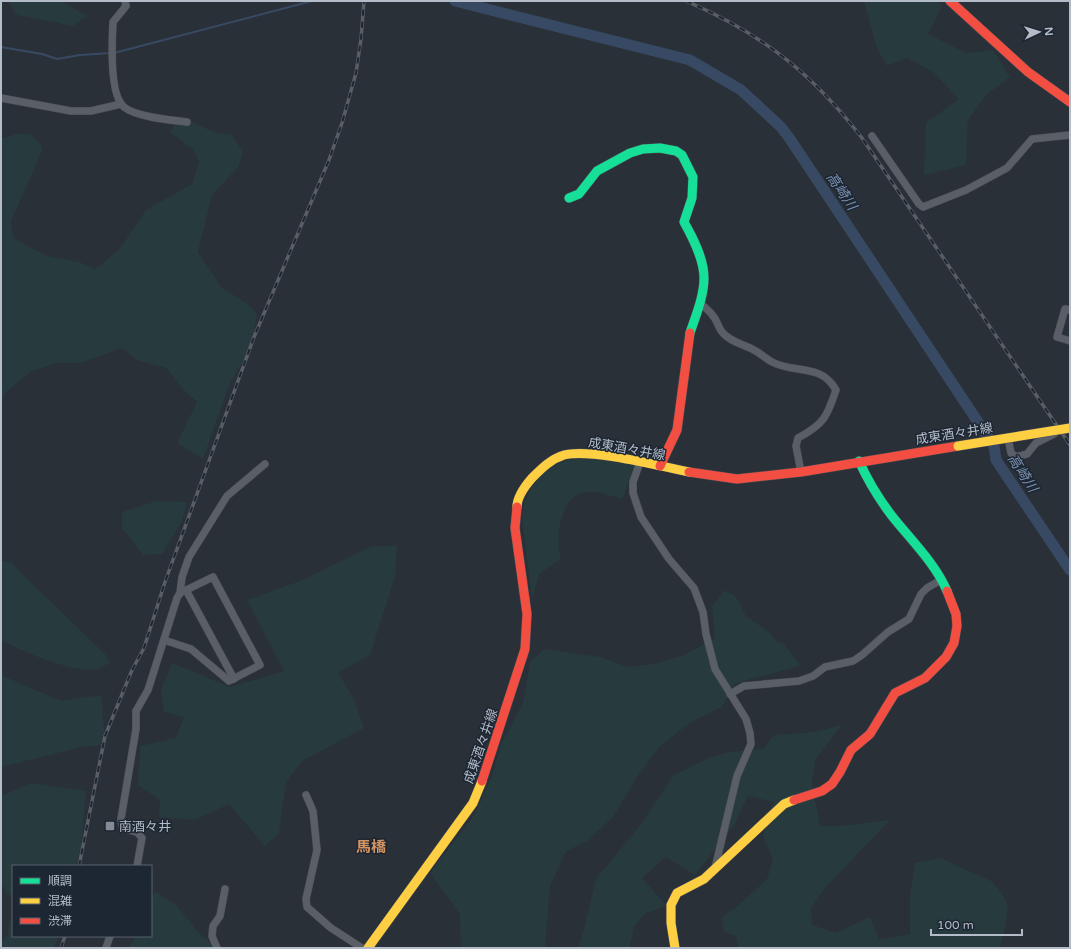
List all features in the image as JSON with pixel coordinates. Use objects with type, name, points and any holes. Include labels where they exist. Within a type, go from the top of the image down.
[{"type":"main road","points":[[950,1],[1028,72],[1070,102]]},
{"type":"main road","points":[[568,198],[579,194],[597,171],[630,153],[643,149],[660,148],[676,151],[682,155],[693,178],[692,198],[684,222],[696,244],[704,276],[700,303],[688,340],[677,430],[660,466]]},
{"type":"main road","name":"成東酒々井線","points":[[368,948],[397,910],[473,803],[483,780],[525,649],[526,614],[515,528],[515,513],[522,492],[528,483],[546,464],[565,455],[593,454],[704,475],[737,479],[801,472],[859,461],[1070,428]]},
{"type":"main road","points":[[675,948],[671,923],[672,905],[677,893],[704,879],[784,804],[794,798],[822,790],[832,784],[852,749],[857,742],[869,735],[891,698],[901,689],[925,678],[936,670],[944,660],[953,644],[957,631],[954,607],[941,580],[878,496],[863,473],[859,461]]},
{"type":"street","points":[[125,1],[126,6],[112,22],[115,85],[122,104],[134,112],[187,122]]},
{"type":"street","points":[[1,98],[71,111],[90,110],[122,104]]},
{"type":"street","points":[[872,136],[919,204],[924,207],[966,190],[1002,171],[1019,155],[1032,138],[1070,135]]},
{"type":"street","points":[[700,303],[713,315],[722,332],[732,340],[753,349],[772,362],[786,367],[809,370],[824,375],[830,380],[836,390],[828,414],[818,426],[798,438],[796,446],[801,472]]},
{"type":"street","points":[[1070,310],[1065,309],[1057,336],[1070,340]]},
{"type":"street","points":[[1008,438],[1011,453],[1016,457],[1023,456],[1036,443],[1054,434]]},
{"type":"street","points":[[640,462],[634,482],[633,493],[641,517],[669,560],[694,588],[703,612],[712,663],[746,719],[750,733],[751,744],[737,776],[715,868]]},
{"type":"street","points":[[234,679],[183,591],[182,577],[189,557],[227,496],[265,464]]},
{"type":"street","points":[[137,865],[142,838],[137,832],[125,829],[122,826],[121,819],[136,729],[136,711],[148,690],[177,598],[183,591],[213,577],[260,665],[229,681],[190,649],[164,640]]},
{"type":"street","points":[[730,694],[744,686],[799,681],[813,676],[825,667],[853,661],[888,632],[909,619],[921,594],[927,588],[941,580]]},
{"type":"street","points":[[306,795],[312,811],[317,850],[306,899],[306,907],[331,928],[362,948]]},
{"type":"street","points":[[217,948],[212,936],[213,926],[220,916],[225,889]]},
{"type":"street","points":[[106,948],[110,937]]},
{"type":"green space","points":[[7,1],[62,1],[86,16],[73,26],[17,15]]},
{"type":"green space","points":[[864,1],[937,1],[942,6],[928,34],[966,53],[993,50],[1010,77],[986,95],[968,120],[966,165],[924,175],[926,123],[959,99],[933,72],[907,58],[887,66],[877,48]]},
{"type":"green space","points":[[176,116],[217,133],[232,135],[243,152],[238,167],[212,195],[198,252],[221,287],[249,305],[257,314],[252,345],[229,385],[203,459],[177,443],[197,402],[184,390],[166,368],[139,361],[122,348],[80,363],[56,363],[32,371],[5,393],[1,403],[1,139],[16,134],[30,134],[41,145],[42,151],[11,221],[13,238],[47,256],[82,263],[95,269],[119,250],[146,210],[192,184],[199,161],[193,149],[171,133]]},
{"type":"green space","points":[[582,457],[636,463],[622,499],[602,493],[586,492],[574,497],[568,504],[564,512],[559,532],[559,551],[561,559],[539,574],[532,599],[522,519],[527,496],[540,477],[549,469],[570,459]]},
{"type":"green space","points":[[156,501],[187,502],[182,521],[162,554],[143,555],[122,528],[122,512]]},
{"type":"green space","points":[[372,546],[397,546],[395,577],[370,655],[338,673],[354,699],[364,728],[302,761],[286,782],[279,833],[265,846],[229,804],[195,820],[159,817],[160,800],[138,785],[140,746],[176,738],[184,717],[164,712],[161,690],[172,663],[230,687],[284,671],[247,600],[300,581]]},
{"type":"green space","points":[[1,561],[11,562],[106,655],[110,663],[99,669],[77,669],[35,656],[1,640]]},
{"type":"green space","points":[[725,590],[736,597],[746,616],[769,632],[776,642],[784,644],[800,665],[733,685],[722,707],[691,722],[661,745],[637,777],[613,817],[586,842],[566,851],[550,886],[545,948],[461,948],[460,914],[430,873],[475,814],[492,776],[501,744],[523,703],[530,662],[544,649],[600,657],[628,667],[653,664],[682,656],[715,638],[712,606]]},
{"type":"green space","points":[[1,675],[61,701],[101,695],[105,738],[98,746],[86,746],[1,767]]},
{"type":"green space","points":[[842,725],[815,760],[812,783],[820,826],[842,826],[890,820],[824,889],[811,908],[812,925],[836,933],[870,917],[879,940],[910,934],[910,895],[915,863],[940,858],[991,881],[1002,893],[1008,906],[1004,932],[999,948],[738,948],[736,936],[724,932],[722,917],[733,910],[767,879],[773,859],[763,837],[773,802],[748,796],[734,825],[695,875],[666,857],[642,878],[667,906],[646,913],[634,926],[630,948],[578,948],[596,879],[641,824],[674,775],[711,757],[730,752],[763,749],[774,735],[814,732]]},
{"type":"green space","points":[[31,783],[86,791],[81,847],[76,865],[12,865],[12,899],[1,884],[1,796]]},
{"type":"green space","points":[[155,891],[177,906],[198,932],[210,942],[212,948],[129,948],[135,937],[152,937],[152,898]]},
{"type":"green space","points":[[12,918],[12,937],[58,937],[54,948],[1,948],[1,942],[8,935],[9,922]]},
{"type":"waterway","points":[[114,53],[312,1]]},
{"type":"waterway","name":"高崎川","points":[[455,1],[690,60],[741,90],[781,127],[994,446],[996,460],[1070,570]]},
{"type":"waterway","points":[[1,47],[42,54],[57,59],[80,55],[110,53]]},
{"type":"railway","points":[[79,865],[105,736],[132,670],[144,648],[165,582],[254,337],[329,160],[342,123],[356,73],[361,39],[364,1]]},
{"type":"railway","points":[[686,1],[738,27],[762,41],[804,74],[824,93],[862,138],[1070,445]]},
{"type":"railway","points":[[61,948],[65,937]]},
{"type":"traffic: fast","points":[[569,198],[579,194],[597,171],[630,153],[643,149],[660,148],[676,151],[682,155],[693,177],[692,198],[684,222],[700,256],[704,271],[704,285],[701,299],[690,333]]},
{"type":"traffic: fast","points":[[859,461],[870,483],[883,503],[929,561],[947,591]]},
{"type":"traffic: slow","points":[[958,446],[1070,428]]},
{"type":"traffic: slow","points":[[517,507],[517,503],[524,488],[532,478],[551,461],[564,455],[576,453],[607,456],[689,472]]},
{"type":"traffic: slow","points":[[368,948],[473,803],[482,781]]},
{"type":"traffic: slow","points":[[675,948],[671,923],[671,905],[677,893],[704,879],[784,804],[794,800]]},
{"type":"traffic: jam","points":[[950,1],[1028,72],[1070,102]]},
{"type":"traffic: jam","points":[[660,466],[677,430],[690,333]]},
{"type":"traffic: jam","points":[[689,472],[737,479],[801,472],[958,446]]},
{"type":"traffic: jam","points":[[482,781],[525,649],[527,614],[515,528],[517,507]]},
{"type":"traffic: jam","points":[[794,800],[822,791],[832,784],[851,750],[870,734],[895,693],[925,678],[946,657],[954,643],[957,626],[956,614],[947,591]]},
{"type":"place","name":"南酒々井","points":[[110,826]]},
{"type":"district","name":"馬橋","points":[[371,847]]}]
